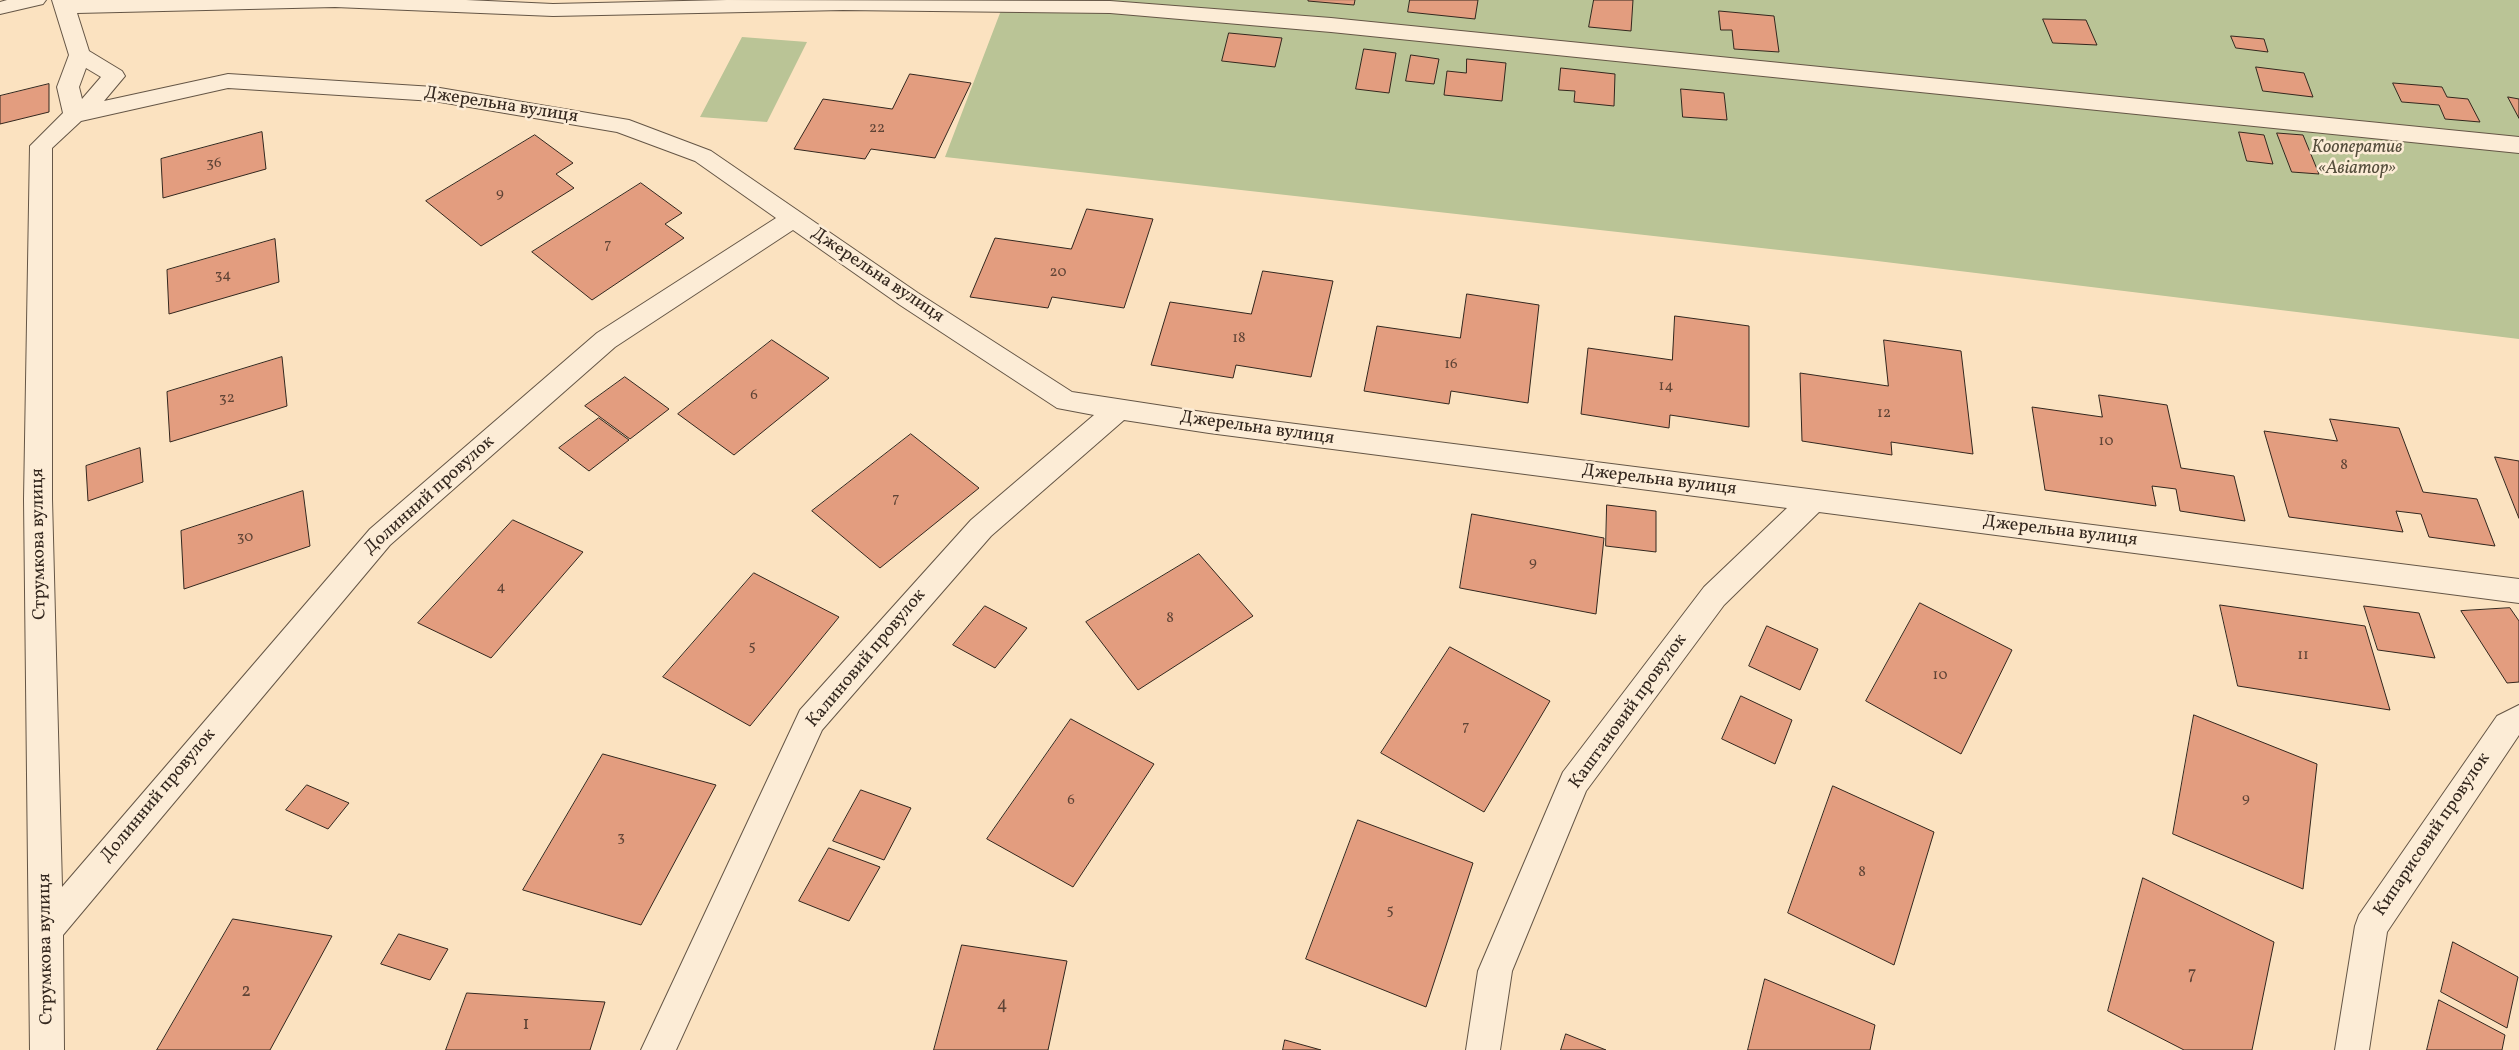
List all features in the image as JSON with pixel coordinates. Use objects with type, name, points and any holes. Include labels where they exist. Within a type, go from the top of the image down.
[{"type":"street","points":[[0,8],[36,0]]},
{"type":"street","points":[[77,115],[68,86],[80,54],[64,4],[335,1],[553,10],[842,4],[1110,6],[1331,25],[2519,145]]},
{"type":"street","name":"Струмкова вулиця","points":[[47,1050],[38,499],[41,146],[77,115],[114,76],[80,54]]},
{"type":"street","name":"Джерельна вулиця","points":[[77,115],[228,81],[434,94],[621,125],[702,156],[909,299],[1066,401],[1229,426],[2519,591]]},
{"type":"street","name":"Долинний провулок","points":[[46,929],[380,537],[606,340],[793,218]]},
{"type":"street","name":"Калиновий провулок","points":[[658,1050],[811,720],[981,528],[1119,409]]},
{"type":"street","name":"Каштановий провулок","points":[[1483,1050],[1495,971],[1574,782],[1714,596],[1814,500]]},
{"type":"street","name":"Кипарисовий провулок","points":[[2352,1050],[2371,926],[2508,726],[2519,718]]},
{"type":"green space","name":"Кооператив «Авіатор»","points":[[1005,0],[2519,0],[2519,339],[1869,260],[945,157]]},
{"type":"green space","points":[[742,37],[807,42],[767,122],[700,117]]},
{"type":"building","points":[[1308,0],[1355,0],[1354,5],[1308,1]]},
{"type":"building","points":[[1410,0],[1478,0],[1475,19],[1408,12]]},
{"type":"building","points":[[1594,0],[1633,0],[1631,31],[1589,27]]},
{"type":"building","points":[[1719,11],[1774,16],[1779,52],[1734,49],[1732,30],[1721,30]]},
{"type":"building","points":[[2043,19],[2086,20],[2097,45],[2053,43]]},
{"type":"building","points":[[1229,33],[1282,38],[1275,67],[1222,61]]},
{"type":"building","points":[[2231,36],[2264,39],[2268,52],[2236,48]]},
{"type":"building","points":[[1364,49],[1396,53],[1389,93],[1356,89]]},
{"type":"building","points":[[1411,55],[1439,59],[1434,84],[1406,81]]},
{"type":"building","points":[[1467,59],[1506,63],[1502,101],[1444,95],[1447,71],[1466,73]]},
{"type":"building","points":[[2256,67],[2304,73],[2313,97],[2263,91]]},
{"type":"building","points":[[1561,68],[1615,74],[1614,106],[1574,102],[1575,91],[1559,90]]},
{"type":"building","points":[[910,74],[971,83],[935,158],[871,149],[865,159],[794,149],[823,99],[892,109]]},
{"type":"building","points":[[2393,83],[2442,87],[2447,97],[2468,99],[2480,122],[2445,119],[2439,105],[2402,102]]},
{"type":"building","points":[[49,84],[49,112],[0,124],[0,96]]},
{"type":"building","points":[[1681,89],[1724,93],[1727,120],[1683,117]]},
{"type":"building","points":[[2508,97],[2519,99],[2519,118]]},
{"type":"building","points":[[262,132],[266,169],[163,198],[161,159]]},
{"type":"building","points":[[2239,132],[2264,135],[2273,164],[2247,161]]},
{"type":"building","points":[[2277,133],[2303,135],[2319,174],[2292,172]]},
{"type":"building","points":[[535,135],[573,163],[556,174],[574,188],[481,246],[426,201]]},
{"type":"building","points":[[641,183],[682,213],[665,224],[684,238],[592,300],[532,252]]},
{"type":"building","points":[[1087,209],[1153,219],[1124,308],[1052,297],[1048,308],[970,297],[995,238],[1071,249]]},
{"type":"building","points":[[275,239],[279,282],[169,314],[167,270]]},
{"type":"building","points":[[1263,271],[1333,281],[1311,377],[1236,365],[1233,378],[1151,365],[1170,302],[1251,314]]},
{"type":"building","points":[[1467,294],[1539,305],[1528,403],[1451,391],[1449,404],[1364,391],[1377,326],[1460,338]]},
{"type":"building","points":[[1675,316],[1749,326],[1749,427],[1670,415],[1669,428],[1581,414],[1588,348],[1672,360]]},
{"type":"building","points":[[772,340],[829,378],[734,455],[678,414]]},
{"type":"building","points":[[1884,340],[1961,351],[1973,454],[1891,442],[1892,455],[1802,441],[1800,373],[1888,386]]},
{"type":"building","points":[[282,357],[287,406],[170,442],[167,392]]},
{"type":"building","points":[[625,377],[669,409],[630,439],[585,406]]},
{"type":"building","points":[[2099,395],[2167,405],[2181,468],[2234,476],[2245,521],[2180,511],[2176,489],[2152,486],[2156,506],[2045,490],[2032,407],[2102,417]]},
{"type":"building","points":[[599,418],[629,440],[589,471],[559,448]]},
{"type":"building","points":[[2330,419],[2399,428],[2423,492],[2477,499],[2495,546],[2429,537],[2421,514],[2396,511],[2403,532],[2289,517],[2264,431],[2337,441]]},
{"type":"building","points":[[911,434],[979,488],[880,568],[812,511]]},
{"type":"building","points":[[140,448],[143,482],[88,501],[86,466]]},
{"type":"building","points":[[2495,457],[2519,461],[2519,518]]},
{"type":"building","points":[[303,491],[310,546],[184,589],[181,531]]},
{"type":"building","points":[[1607,505],[1656,511],[1656,552],[1606,546]]},
{"type":"building","points":[[1472,514],[1604,538],[1596,614],[1460,588]]},
{"type":"building","points":[[513,520],[583,552],[491,658],[418,623]]},
{"type":"building","points":[[1199,554],[1253,616],[1138,690],[1086,622]]},
{"type":"building","points":[[754,573],[839,617],[750,726],[663,677]]},
{"type":"building","points":[[1920,603],[2012,650],[1961,754],[1866,701]]},
{"type":"building","points":[[2220,605],[2365,626],[2390,710],[2238,686]]},
{"type":"building","points":[[985,606],[1027,628],[995,668],[953,645]]},
{"type":"building","points":[[2364,606],[2419,613],[2435,658],[2378,650]]},
{"type":"building","points":[[2510,608],[2519,621],[2519,682],[2507,683],[2461,611]]},
{"type":"building","points":[[1767,626],[1818,649],[1800,690],[1749,666]]},
{"type":"building","points":[[1450,647],[1550,701],[1484,812],[1381,753]]},
{"type":"building","points":[[1741,696],[1792,720],[1775,764],[1722,739]]},
{"type":"building","points":[[2194,715],[2317,764],[2303,889],[2173,834]]},
{"type":"building","points":[[1071,719],[1154,764],[1073,887],[987,839]]},
{"type":"building","points":[[603,754],[716,785],[641,925],[523,890]]},
{"type":"building","points":[[307,785],[349,803],[328,829],[286,810]]},
{"type":"building","points":[[1833,786],[1934,832],[1894,965],[1788,913]]},
{"type":"building","points":[[861,790],[911,808],[884,860],[833,841]]},
{"type":"building","points":[[1358,820],[1473,863],[1426,1007],[1306,959]]},
{"type":"building","points":[[829,848],[880,867],[849,921],[799,901]]},
{"type":"building","points":[[2143,878],[2274,942],[2252,1050],[2184,1050],[2108,1011]]},
{"type":"building","points":[[233,919],[332,936],[270,1050],[157,1050]]},
{"type":"building","points":[[399,934],[448,949],[430,980],[381,964]]},
{"type":"building","points":[[2453,942],[2518,977],[2507,1028],[2441,992]]},
{"type":"building","points":[[962,945],[1067,961],[1048,1050],[934,1050]]},
{"type":"building","points":[[1765,979],[1875,1025],[1870,1050],[1748,1050]]},
{"type":"building","points":[[467,993],[605,1002],[590,1050],[446,1050]]},
{"type":"building","points":[[2439,1000],[2505,1035],[2502,1050],[2427,1050]]},
{"type":"building","points":[[1566,1034],[1606,1050],[1561,1050]]},
{"type":"building","points":[[1285,1040],[1321,1050],[1283,1050]]}]
